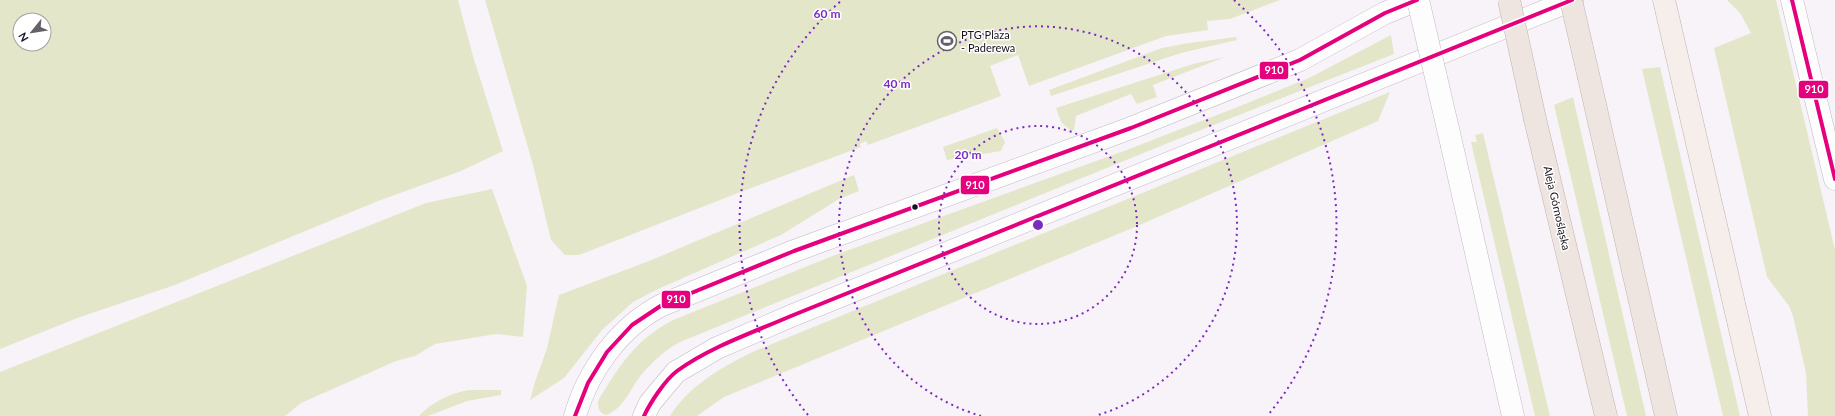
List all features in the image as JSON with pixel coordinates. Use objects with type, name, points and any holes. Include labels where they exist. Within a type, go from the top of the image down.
[{"type":"highway","name":"Aleja Górnośląska","points":[[1509,0],[1606,416]]},
{"type":"highway","points":[[1571,0],[1666,416]]},
{"type":"main road","points":[[1664,0],[1760,416]]},
{"type":"street","points":[[575,416],[584,388],[617,340],[632,325],[652,310],[662,305],[794,251],[1131,128],[1293,63],[1314,53],[1385,13],[1418,0],[1513,416]]},
{"type":"street","points":[[644,416],[650,403],[676,372],[717,348],[805,310],[1571,0]]},
{"type":"street","points":[[1792,0],[1835,179]]},
{"type":"green space","points":[[0,0],[458,0],[473,56],[503,151],[461,171],[378,201],[175,285],[80,317],[0,349]]},
{"type":"green space","points":[[485,0],[1280,0],[1230,19],[1207,21],[1208,30],[1166,36],[1029,86],[1018,55],[990,66],[1001,96],[868,145],[866,141],[860,144],[861,147],[579,255],[565,255],[551,240],[533,165]]},
{"type":"green space","points":[[1727,0],[1776,0],[1835,250],[1835,416],[1808,416],[1806,373],[1793,316],[1789,306],[1767,277],[1714,48],[1751,33],[1740,13]]},
{"type":"green space","points":[[1391,35],[1394,54],[1168,143],[680,342],[664,352],[650,365],[638,379],[618,408],[606,415],[599,410],[598,401],[613,376],[629,355],[648,336],[673,320],[835,255],[1124,151],[1235,108],[1309,78]]},
{"type":"green space","points":[[1236,37],[1237,40],[1181,53],[1051,96],[1049,90],[1162,48]]},
{"type":"green space","points":[[1225,57],[1153,85],[1157,97],[1137,104],[1131,94],[1076,116],[1074,130],[1071,131],[1061,122],[1056,108],[1193,64]]},
{"type":"green space","points":[[1660,67],[1740,416],[1723,416],[1642,69]]},
{"type":"green space","points":[[1390,92],[1378,121],[1135,227],[724,397],[697,416],[670,416],[697,385],[720,369],[757,350]]},
{"type":"green space","points":[[1573,97],[1646,416],[1627,416],[1554,105]]},
{"type":"green space","points":[[997,128],[1005,142],[1001,151],[947,160],[943,147]]},
{"type":"green space","points":[[1483,133],[1550,416],[1535,416],[1471,142],[1477,142],[1475,135]]},
{"type":"green space","points":[[854,175],[859,191],[839,199],[781,235],[658,289],[633,302],[602,330],[564,378],[530,400],[547,348],[559,295],[649,261]]},
{"type":"green space","points":[[492,189],[527,286],[523,337],[496,334],[435,344],[415,356],[396,361],[301,403],[285,416],[0,416],[0,372],[426,203]]},
{"type":"green space","points":[[468,390],[501,390],[501,395],[467,401],[428,416],[419,416],[441,399]]},
{"type":"transit line","name":"910","points":[[575,416],[588,383],[607,352],[632,325],[662,305],[794,251],[1131,128],[1300,60],[1385,13],[1417,0]]},
{"type":"transit line","name":"910","points":[[644,416],[658,392],[672,375],[690,362],[732,340],[1572,0]]},
{"type":"transit line","name":"910","points":[[1792,0],[1835,179]]},
{"type":"place","name":"PTG Plaza - Paderewa","points":[[947,41]]}]
